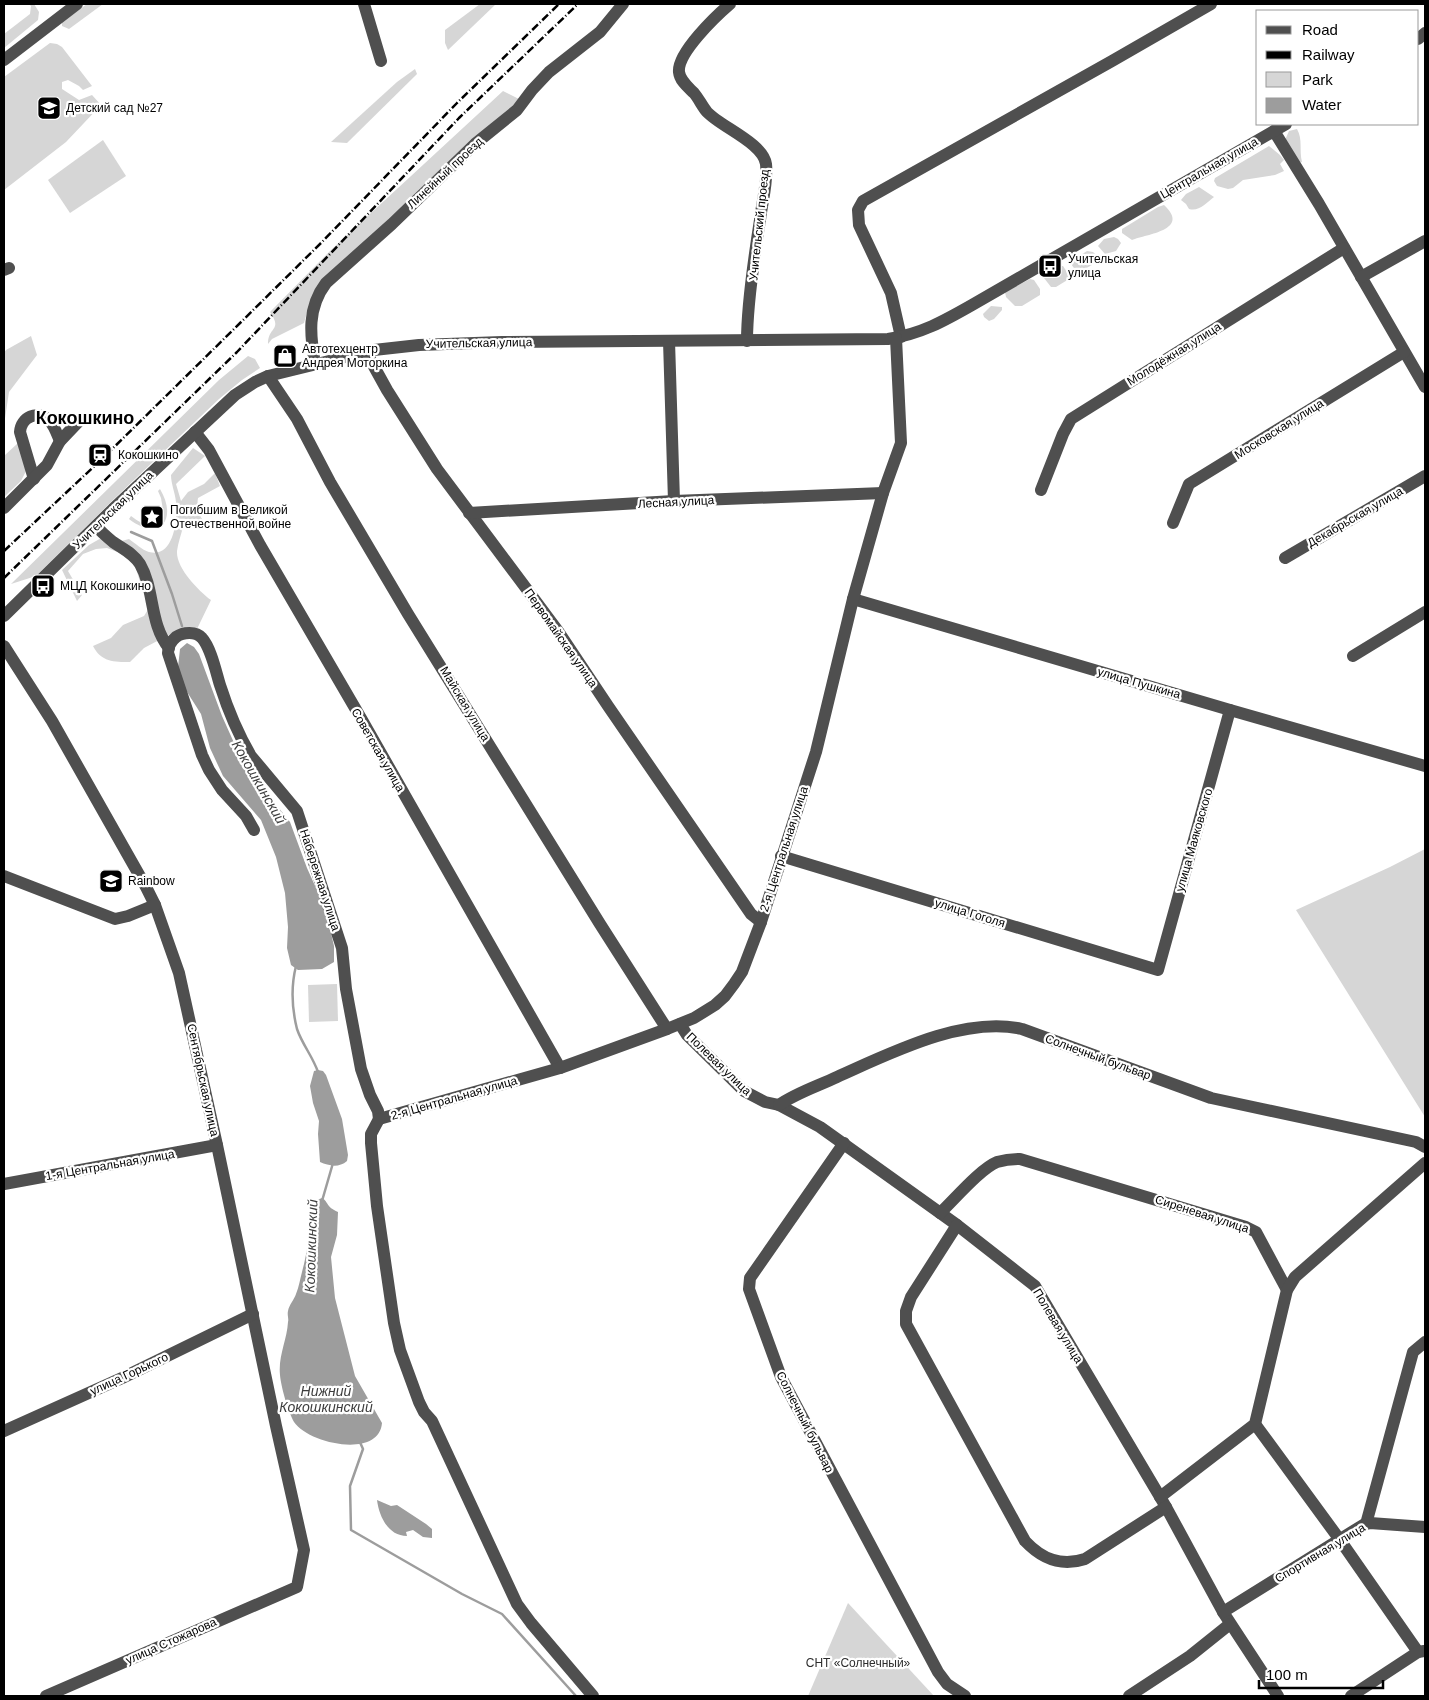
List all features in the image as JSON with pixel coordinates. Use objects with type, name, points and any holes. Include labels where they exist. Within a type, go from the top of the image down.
[{"type":"street","points":[[4,60],[77,4]]},
{"type":"street","points":[[364,4],[381,61]]},
{"type":"street","name":"Линейный проезд","points":[[315,364],[311,338],[311,315],[318,295],[326,283],[392,224],[475,144],[517,110],[549,72],[600,32],[623,4]]},
{"type":"street","name":"Учительский проезд","points":[[730,4],[703,31],[679,65],[681,78],[706,111],[752,145],[765,160],[765,182],[756,246],[747,341]]},
{"type":"street","points":[[899,338],[891,292],[860,225],[858,210],[863,201],[1112,62],[1211,4]]},
{"type":"street","name":"Центральная улица","points":[[1132,212],[1284,125]]},
{"type":"street","points":[[1274,131],[1404,352],[1424,382]]},
{"type":"street","name":"Учительская улица","points":[[4,616],[96,526],[240,392],[268,376],[392,347],[447,343],[899,338],[921,332],[939,324],[1132,212]]},
{"type":"street","points":[[1361,277],[1425,241]]},
{"type":"street","name":"Молодёжная улица","points":[[1042,490],[1071,419],[1344,248]]},
{"type":"street","name":"2-я Центральная улица","points":[[379,1119],[560,1068],[680,1024],[703,1012],[725,996],[742,972],[816,752],[853,599],[883,493],[901,443],[899,338]]},
{"type":"street","points":[[669,341],[674,501]]},
{"type":"street","name":"Первомайская улица","points":[[366,352],[387,390],[437,469],[553,624],[751,914],[760,922]]},
{"type":"street","name":"Московская улица","points":[[1173,523],[1189,484],[1404,352]]},
{"type":"street","name":"Майская улица","points":[[268,376],[297,418],[330,482],[408,614],[667,1029]]},
{"type":"street","points":[[34,479],[20,432],[20,425],[26,418],[34,416],[43,417],[51,422],[60,441]]},
{"type":"street","points":[[4,508],[47,465],[60,441],[80,420]]},
{"type":"street","name":"Советская улица","points":[[196,432],[209,450],[256,538],[560,1068]]},
{"type":"street","name":"Декабрьская улица","points":[[1285,558],[1425,476]]},
{"type":"street","name":"Лесная улица","points":[[469,514],[674,501],[883,493]]},
{"type":"street","points":[[96,526],[131,554],[139,563],[148,589],[158,632],[170,645],[168,653],[203,759],[218,786],[246,816],[254,830]]},
{"type":"street","name":"улица Пушкина","points":[[853,599],[1425,766]]},
{"type":"street","points":[[1353,656],[1425,612]]},
{"type":"street","name":"Набережная улица","points":[[170,645],[178,636],[186,633],[195,634],[202,638],[208,650],[228,710],[246,747],[255,761],[297,811],[342,948],[346,989],[361,1069],[367,1088],[378,1111],[379,1119]]},
{"type":"street","name":"Сентябрьская улица","points":[[4,646],[74,758],[142,879],[154,905],[179,973],[304,1550],[297,1586]]},
{"type":"street","name":"улица Маяковского","points":[[1158,970],[1230,710]]},
{"type":"street","name":"улица Гоголя","points":[[781,856],[1158,970]]},
{"type":"street","points":[[4,876],[115,919],[128,916],[154,905]]},
{"type":"street","name":"Полевая улица","points":[[680,1024],[687,1035],[744,1091],[765,1102],[779,1105],[810,1121],[844,1143],[957,1225],[1035,1286],[1163,1502],[1230,1624],[1278,1696]]},
{"type":"street","name":"Солнечный бульвар","points":[[779,1105],[888,1054],[951,1032],[993,1026],[1010,1026],[1022,1028],[1211,1098],[1416,1142],[1425,1147]]},
{"type":"street","points":[[379,1119],[370,1143],[394,1323],[405,1367],[422,1408],[432,1421],[514,1599],[531,1624],[594,1696]]},
{"type":"street","name":"Солнечный бульвар","points":[[844,1143],[750,1278],[749,1289],[781,1377],[938,1672],[947,1684],[964,1696]]},
{"type":"street","name":"1-я Центральная улица","points":[[4,1184],[217,1145]]},
{"type":"street","name":"Сиреневая улица","points":[[940,1213],[990,1166],[1008,1159],[1020,1159],[1246,1227],[1256,1232],[1286,1290]]},
{"type":"street","points":[[957,1225],[911,1297],[906,1311],[906,1324],[1025,1541],[1040,1554],[1070,1563],[1085,1559],[1163,1502],[1255,1424],[1286,1290],[1297,1274],[1425,1163]]},
{"type":"street","name":"улица Горького","points":[[4,1431],[122,1378],[253,1314]]},
{"type":"street","points":[[1366,1524],[1413,1352],[1425,1342]]},
{"type":"street","points":[[1255,1424],[1421,1652],[1350,1696]]},
{"type":"street","name":"Спортивная улица","points":[[1223,1612],[1366,1524],[1425,1527]]},
{"type":"street","name":"улица Стожарова","points":[[46,1696],[297,1586]]},
{"type":"street","points":[[1129,1696],[1190,1656],[1230,1624]]},
{"type":"green space","points":[[29,4],[34,4],[39,12],[38,20],[4,48],[4,34],[30,14],[31,6]]},
{"type":"green space","points":[[87,4],[103,4],[69,29],[62,26],[62,22]]},
{"type":"green space","points":[[480,4],[496,4],[448,50],[445,43],[445,30]]},
{"type":"green space","name":"Детский сад №27","points":[[50,43],[62,47],[92,86],[83,90],[68,80],[62,82],[62,89],[79,100],[92,95],[101,105],[66,142],[4,190],[4,77]]},
{"type":"green space","points":[[415,69],[417,74],[347,143],[331,142],[397,82]]},
{"type":"green space","points":[[503,91],[519,99],[516,105],[308,309],[304,323],[272,339],[268,344],[270,334],[275,326],[274,318],[270,312],[332,249]]},
{"type":"green space","points":[[1297,129],[1300,137],[1302,162],[1298,163],[1285,140],[1289,131]]},
{"type":"green space","points":[[103,140],[126,176],[70,213],[48,180]]},
{"type":"green space","points":[[1269,146],[1284,160],[1280,164],[1284,171],[1275,175],[1243,180],[1233,188],[1228,189],[1217,186],[1214,181],[1215,178]]},
{"type":"green space","points":[[1199,187],[1214,197],[1199,208],[1189,209],[1181,200],[1186,194]]},
{"type":"green space","points":[[1164,205],[1171,213],[1172,220],[1170,225],[1164,230],[1132,240],[1122,233],[1122,229]]},
{"type":"green space","points":[[1114,237],[1121,243],[1116,251],[1105,254],[1098,246],[1104,239]]},
{"type":"green space","points":[[1087,251],[1093,252],[1097,256],[1092,265],[1079,272],[1075,270],[1070,262]]},
{"type":"green space","points":[[1058,266],[1063,266],[1069,279],[1056,287],[1051,287],[1043,275]]},
{"type":"green space","points":[[1030,279],[1034,280],[1040,289],[1040,295],[1022,306],[1015,306],[1006,297],[1005,292]]},
{"type":"green space","points":[[991,306],[1002,307],[1002,310],[994,319],[989,321],[983,314]]},
{"type":"green space","points":[[31,336],[37,355],[9,392],[4,425],[4,353]]},
{"type":"green space","points":[[248,356],[255,359],[260,368],[219,399],[36,576],[11,584],[219,380]]},
{"type":"green space","points":[[18,443],[26,471],[21,481],[4,497],[4,456]]},
{"type":"green space","points":[[193,448],[205,456],[176,484],[181,501],[188,492],[204,484],[215,473],[220,486],[198,498],[199,513],[207,526],[183,527],[177,551],[184,571],[200,591],[211,600],[197,629],[178,630],[144,648],[130,662],[108,660],[100,655],[93,646],[111,638],[123,625],[144,616],[151,605],[143,592],[135,565],[120,553],[107,548],[96,549],[83,554],[68,571],[82,595],[77,601],[62,570],[89,545],[103,537],[110,544],[129,539],[149,552],[157,553],[164,549],[173,536],[176,518],[176,502],[171,475]]},
{"type":"green space","points":[[160,489],[167,510],[163,524],[157,528],[149,529],[129,519],[131,516],[144,524],[159,523],[164,516],[158,491]]},
{"type":"green space","points":[[1425,849],[1425,1117],[1296,910]]},
{"type":"green space","points":[[337,984],[338,1021],[309,1022],[308,985]]},
{"type":"green space","name":"СНТ «Солнечный»","points":[[848,1603],[934,1696],[808,1696]]},
{"type":"water","points":[[187,643],[194,647],[199,654],[222,716],[239,754],[258,782],[290,822],[307,868],[325,908],[334,946],[334,962],[322,969],[298,970],[291,965],[287,948],[288,927],[285,893],[276,857],[261,820],[223,776],[210,748],[201,714],[182,684],[178,667],[180,649]]},
{"type":"water","points":[[314,1071],[323,1071],[326,1075],[342,1119],[348,1155],[347,1161],[337,1165],[320,1162],[319,1121],[310,1086]]},
{"type":"water","name":"Нижний Кокошкинский","points":[[322,1198],[331,1208],[338,1212],[337,1235],[331,1257],[335,1298],[355,1376],[382,1423],[378,1434],[369,1441],[357,1444],[342,1444],[328,1441],[302,1430],[294,1422],[285,1399],[281,1380],[280,1361],[287,1329],[288,1311],[297,1291],[304,1264],[312,1205]]},
{"type":"water","points":[[377,1500],[391,1506],[397,1505],[426,1524],[432,1529],[432,1538],[423,1537],[413,1530],[406,1532],[407,1536],[395,1533],[382,1518]]},
{"type":"waterway","points":[[131,532],[152,541],[182,626]]},
{"type":"waterway","name":"Кокошкинский","points":[[296,966],[293,989],[295,1021],[299,1035],[318,1072]]},
{"type":"waterway","name":"Кокошкинский","points":[[322,1201],[333,1163]]},
{"type":"waterway","name":"Кокошкинский","points":[[359,1440],[363,1449],[350,1486],[351,1530],[462,1594],[502,1614],[576,1696]]},
{"type":"railway","points":[[4,551],[103,458],[234,329],[321,243],[457,103],[559,4]]},
{"type":"railway","points":[[4,578],[237,352],[459,118],[578,4]]},
{"type":"place","name":"Детский сад №27","points":[[49,108]]},
{"type":"place","name":"Учительская улица","points":[[1050,266]]},
{"type":"place","name":"Автотехцентр Андрея Моторкина","points":[[285,356]]},
{"type":"place","name":"Кокошкино","points":[[100,455]]},
{"type":"place","name":"Погибшим в Великой Отечественной войне","points":[[152,517]]},
{"type":"place","name":"МЦД Кокошкино","points":[[43,586]]},
{"type":"place","name":"Rainbow","points":[[111,881]]},
{"type":"district","name":"Кокошкино","points":[[85,418]]}]
